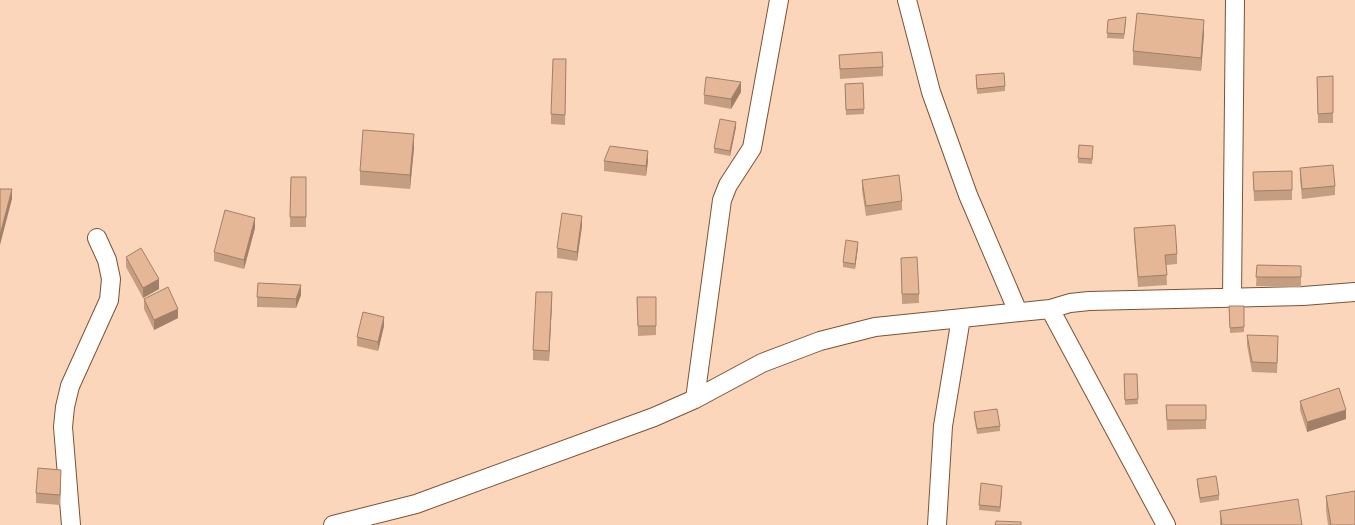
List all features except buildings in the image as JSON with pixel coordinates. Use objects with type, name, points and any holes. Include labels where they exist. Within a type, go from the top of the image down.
[{"type":"street","points":[[695,399],[722,200],[728,185],[752,148],[779,0]]},
{"type":"street","points":[[907,0],[919,50],[968,195],[1018,312]]},
{"type":"street","points":[[1232,298],[1235,0]]},
{"type":"street","points":[[71,525],[63,427],[65,407],[70,386],[109,300],[111,279],[107,260],[97,238]]},
{"type":"street","points":[[333,525],[416,504],[654,417],[695,399],[762,364],[820,341],[875,327],[1050,309],[1070,303],[1089,301],[1303,296],[1355,292]]},
{"type":"street","points":[[1050,309],[1166,525]]},
{"type":"street","points":[[937,525],[943,426],[961,318]]},
{"type":"street","points":[[389,525],[416,504]]}]
